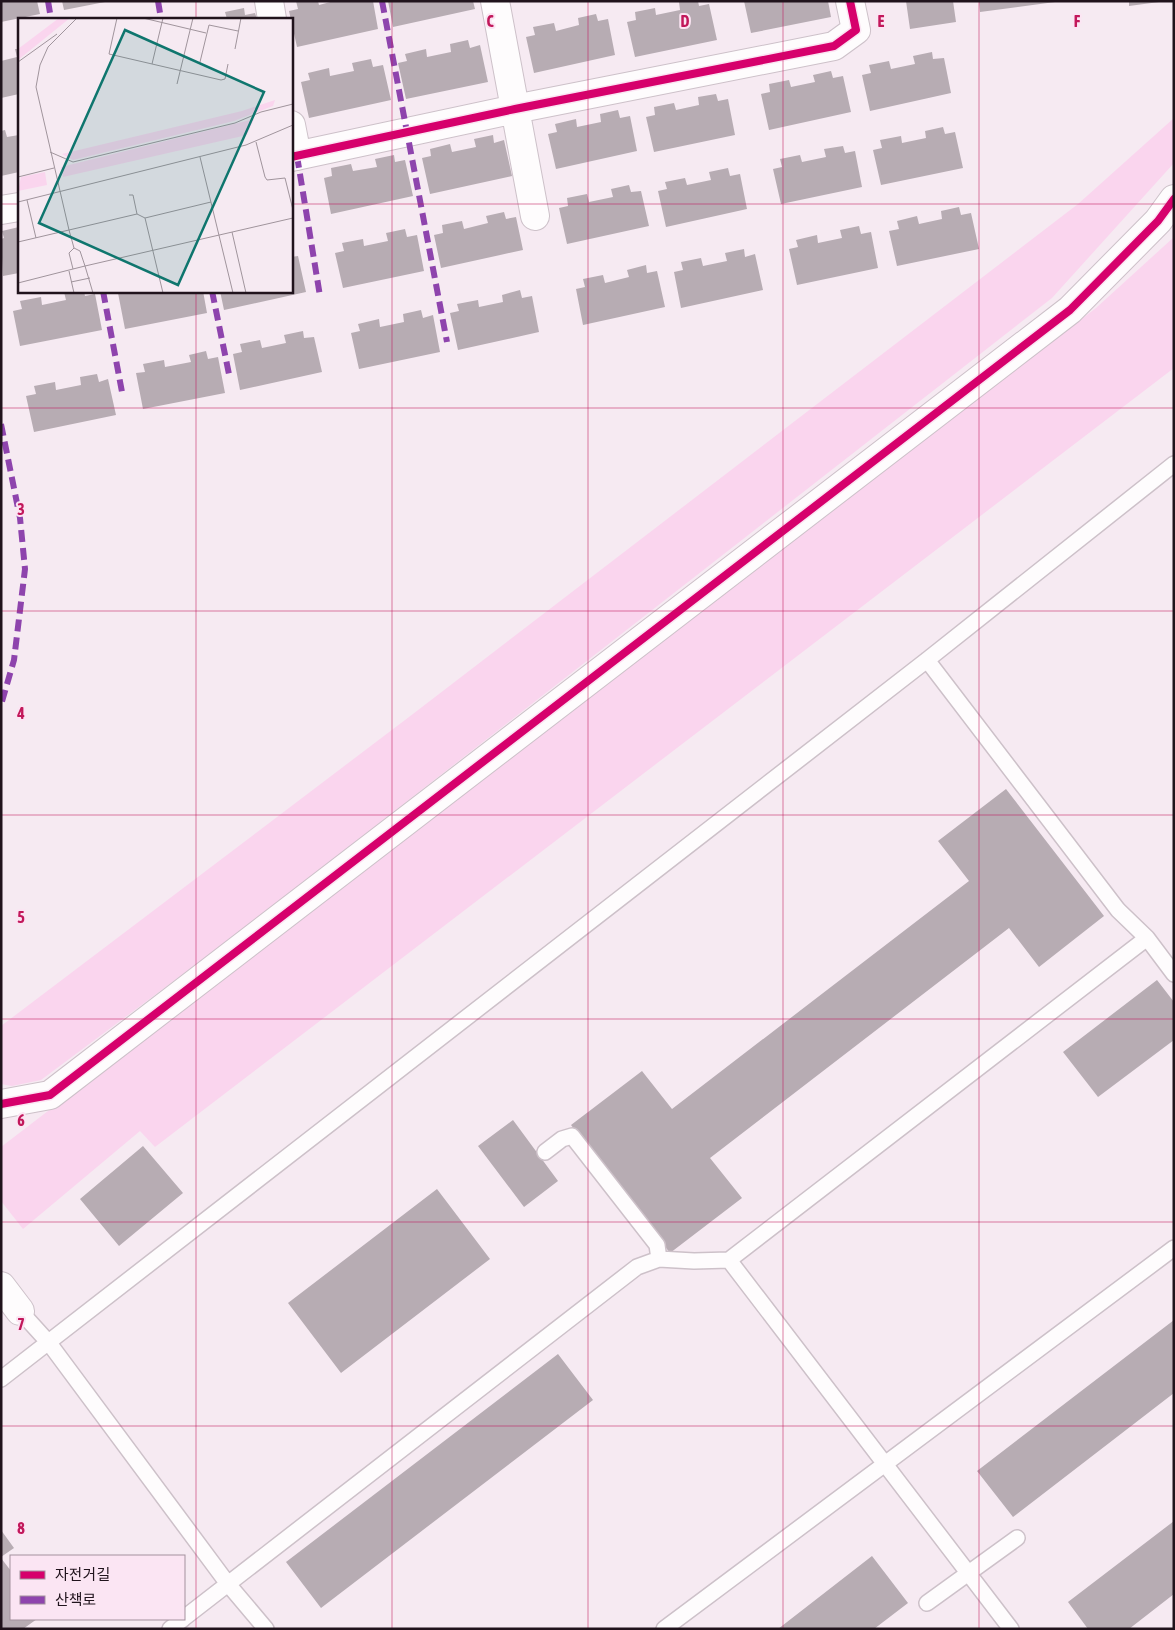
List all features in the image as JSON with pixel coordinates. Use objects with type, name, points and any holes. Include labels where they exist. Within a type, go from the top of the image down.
[{"type":"street","points":[[268,1],[272,18]]},
{"type":"street","points":[[495,1],[535,216]]},
{"type":"street","points":[[292,136],[294,156],[515,109],[834,46],[856,30],[850,1]]},
{"type":"street","points":[[1,1104],[50,1095],[1070,310],[1158,221],[1174,199]]},
{"type":"street","points":[[1,210],[18,207]]},
{"type":"street","points":[[1,1286],[20,1311]]},
{"type":"lane","points":[[1,1379],[927,660],[1174,464]]},
{"type":"lane","points":[[927,660],[1118,910],[1147,938],[1174,974]]},
{"type":"lane","points":[[185,1616],[637,1267],[659,1259],[730,1260],[1147,938]]},
{"type":"lane","points":[[544,1152],[562,1139],[572,1136],[657,1245],[659,1259]]},
{"type":"lane","points":[[664,1629],[1174,1248]]},
{"type":"lane","points":[[730,1260],[1011,1629]]},
{"type":"lane","points":[[20,1311],[49,1343],[228,1584],[266,1629]]},
{"type":"lane","points":[[927,1603],[1016,1538]]},
{"type":"lane","points":[[170,1629],[181,1620]]},
{"type":"shaded area","points":[[1174,118],[1174,163],[1052,298],[242,930],[41,1080],[12,1086],[1,1084],[1,1026],[409,717],[1078,204]]},
{"type":"shaded area","points":[[1174,237],[1174,368],[155,1147],[140,1131],[23,1229],[1,1201],[1,1147],[1096,308]]},
{"type":"building","points":[[1,1],[37,1],[40,14],[1,22]]},
{"type":"building","points":[[62,1],[105,1],[105,2],[64,10]]},
{"type":"building","points":[[296,1],[318,1],[319,5],[334,1],[373,1],[378,29],[297,47],[289,11],[298,9]]},
{"type":"building","points":[[388,1],[473,1],[475,9],[393,27]]},
{"type":"building","points":[[698,1],[699,6],[709,4],[717,40],[635,57],[627,22],[636,20],[635,12],[655,8],[656,15],[680,10],[679,2]]},
{"type":"building","points":[[744,1],[828,1],[831,17],[751,33]]},
{"type":"building","points":[[906,1],[953,1],[956,22],[910,29]]},
{"type":"building","points":[[979,1],[1055,1],[1055,2],[980,12]]},
{"type":"building","points":[[1129,1],[1159,1],[1159,2],[1129,6]]},
{"type":"building","points":[[244,8],[245,15],[255,13],[257,18],[227,18],[225,12]]},
{"type":"building","points":[[596,14],[598,21],[608,19],[615,55],[534,73],[526,37],[535,35],[533,27],[554,23],[556,31],[579,25],[578,18]]},
{"type":"building","points":[[468,40],[470,48],[480,45],[488,82],[406,99],[398,63],[407,61],[405,54],[426,49],[427,57],[451,52],[450,44]]},
{"type":"building","points":[[15,49],[18,49],[18,94],[1,98],[1,61],[17,57]]},
{"type":"building","points":[[932,52],[933,59],[944,58],[951,93],[870,111],[862,75],[871,73],[869,65],[889,61],[891,69],[915,64],[913,56]]},
{"type":"building","points":[[371,59],[373,67],[383,65],[391,100],[309,118],[301,82],[310,80],[308,73],[329,68],[330,76],[354,71],[352,63]]},
{"type":"building","points":[[831,71],[833,78],[843,76],[851,112],[769,130],[761,94],[770,92],[769,84],[789,80],[791,87],[815,82],[813,75]]},
{"type":"building","points":[[716,94],[718,101],[728,99],[735,135],[654,152],[646,117],[655,115],[654,107],[674,103],[676,110],[699,105],[698,97]]},
{"type":"building","points":[[618,110],[620,118],[630,116],[637,151],[556,169],[548,134],[557,132],[555,124],[576,119],[577,127],[601,122],[600,114]]},
{"type":"building","points":[[943,127],[945,134],[955,132],[963,168],[881,185],[873,150],[882,148],[880,140],[901,136],[902,143],[926,138],[925,131]]},
{"type":"building","points":[[5,130],[7,137],[18,135],[18,172],[1,176],[1,131]]},
{"type":"building","points":[[493,135],[494,143],[504,140],[512,176],[430,194],[422,158],[431,156],[430,149],[450,144],[452,152],[476,147],[474,139]]},
{"type":"building","points":[[843,146],[845,153],[855,151],[862,187],[781,204],[773,169],[782,167],[780,159],[800,155],[802,162],[826,157],[824,149]]},
{"type":"building","points":[[394,155],[395,162],[405,160],[413,196],[331,214],[324,178],[332,176],[331,168],[351,164],[353,171],[377,167],[375,159]]},
{"type":"building","points":[[728,168],[730,176],[740,174],[747,209],[666,227],[658,191],[667,189],[665,182],[685,178],[687,185],[711,180],[709,172]]},
{"type":"building","points":[[629,185],[631,192],[641,191],[649,226],[567,244],[559,208],[568,206],[567,198],[587,194],[589,202],[613,197],[611,189]]},
{"type":"building","points":[[959,207],[961,215],[971,213],[979,249],[897,266],[889,231],[899,229],[897,221],[917,216],[919,224],[942,219],[941,211]]},
{"type":"building","points":[[504,212],[506,219],[516,217],[523,250],[441,268],[434,235],[443,233],[442,225],[462,221],[464,229],[488,223],[486,216]]},
{"type":"building","points":[[859,226],[861,234],[871,232],[878,268],[797,285],[789,249],[798,247],[796,240],[817,235],[818,243],[842,238],[840,230]]},
{"type":"building","points":[[18,227],[18,273],[3,276],[1,239],[4,238],[2,231]]},
{"type":"building","points":[[405,229],[407,237],[417,235],[424,271],[343,288],[335,253],[344,251],[342,243],[363,239],[364,246],[388,241],[386,233]]},
{"type":"building","points":[[744,249],[745,257],[755,254],[763,290],[681,308],[674,272],[683,270],[681,262],[701,258],[703,266],[727,261],[725,253]]},
{"type":"building","points":[[298,256],[306,292],[224,310],[220,292],[292,292],[292,257]]},
{"type":"building","points":[[646,265],[647,273],[657,271],[665,307],[583,325],[576,289],[585,287],[583,279],[603,275],[605,283],[629,277],[627,270]]},
{"type":"building","points":[[520,290],[522,298],[532,296],[539,332],[458,350],[450,313],[459,311],[457,304],[478,300],[479,307],[503,302],[502,295]]},
{"type":"building","points":[[64,292],[84,292],[85,296],[95,294],[102,330],[20,346],[13,311],[22,309],[20,301],[41,297],[42,305],[66,300]]},
{"type":"building","points":[[203,292],[207,313],[125,329],[118,293]]},
{"type":"building","points":[[421,310],[423,318],[433,315],[440,352],[359,369],[351,333],[360,331],[358,324],[379,319],[380,327],[404,322],[403,314]]},
{"type":"building","points":[[303,331],[304,338],[314,337],[322,372],[240,390],[233,354],[242,352],[240,344],[260,340],[262,348],[286,343],[284,335]]},
{"type":"building","points":[[206,351],[208,359],[218,357],[225,393],[143,409],[136,373],[145,372],[143,364],[164,360],[165,367],[191,362],[189,355]]},
{"type":"building","points":[[97,374],[99,382],[108,379],[116,415],[34,432],[26,396],[36,394],[34,386],[55,382],[56,390],[81,385],[80,377]]},
{"type":"building","points":[[1006,789],[1104,916],[1039,967],[1009,928],[710,1158],[742,1198],[670,1253],[571,1125],[642,1071],[672,1109],[969,881],[938,841]]},
{"type":"building","points":[[1157,980],[1174,1002],[1174,1040],[1098,1097],[1063,1052]]},
{"type":"building","points":[[513,1120],[558,1181],[524,1207],[478,1146]]},
{"type":"building","points":[[143,1146],[183,1193],[119,1246],[80,1199]]},
{"type":"building","points":[[437,1189],[490,1259],[341,1373],[288,1303]]},
{"type":"building","points":[[1174,1320],[1174,1393],[1013,1517],[977,1471]]},
{"type":"building","points":[[558,1354],[593,1400],[321,1608],[286,1562]]},
{"type":"building","points":[[1174,1521],[1174,1594],[1129,1629],[1088,1629],[1068,1602]]},
{"type":"building","points":[[1,1530],[14,1548],[1,1557]]},
{"type":"building","points":[[872,1556],[908,1603],[874,1629],[778,1629]]},
{"type":"building","points":[[1,1558],[10,1570],[10,1620],[36,1620],[23,1629],[1,1629]]},
{"type":"marked path","points":[[48,1],[51,18]]},
{"type":"marked path","points":[[158,1],[161,18]]},
{"type":"marked path","points":[[382,1],[447,342]]},
{"type":"marked path","points":[[297,156],[320,296]]},
{"type":"marked path","points":[[103,292],[122,392]]},
{"type":"marked path","points":[[212,292],[230,379]]},
{"type":"marked path","points":[[1,424],[20,518],[25,569],[14,660],[1,705]]},
{"type":"cycle path","points":[[292,157],[515,109],[834,46],[856,30],[850,1]]},
{"type":"cycle path","points":[[1,1104],[50,1095],[1070,310],[1158,221],[1174,199]]}]
